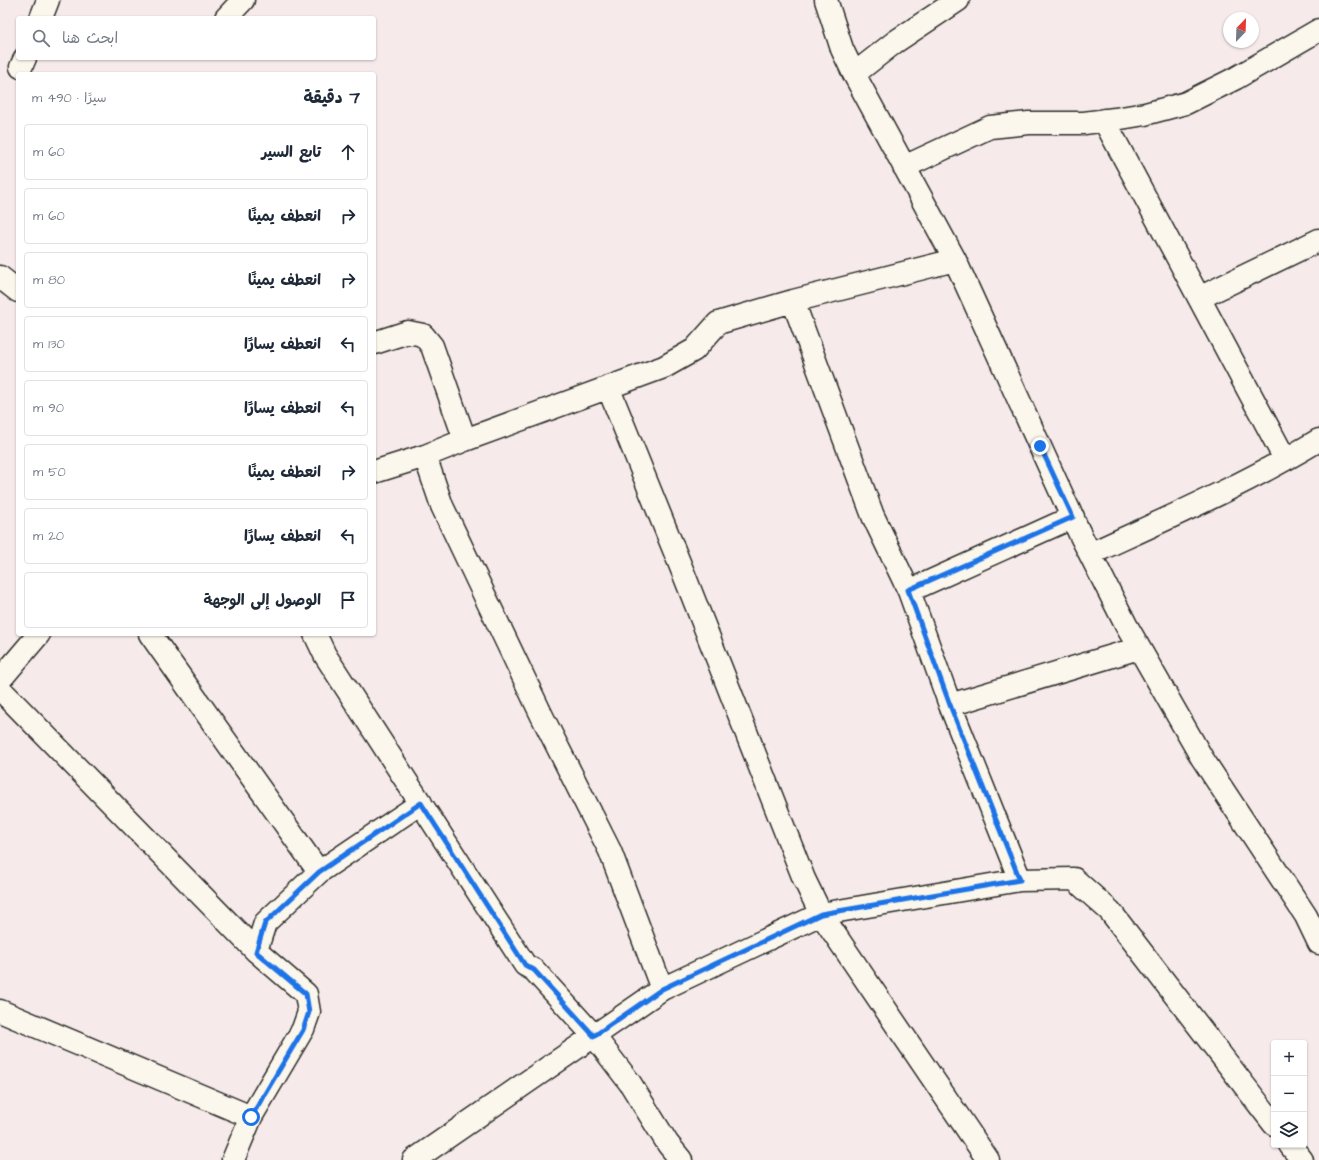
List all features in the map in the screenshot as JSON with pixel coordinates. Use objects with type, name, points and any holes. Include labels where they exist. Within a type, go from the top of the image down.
[{"type":"street","points":[[42,16],[48,0]]},
{"type":"street","points":[[228,16],[243,0]]},
{"type":"street","points":[[826,0],[842,49],[854,74],[955,260],[1090,554],[1126,625],[1202,758],[1316,933]]},
{"type":"street","points":[[854,74],[895,42],[958,0]]},
{"type":"street","points":[[904,167],[990,127],[1029,123],[1056,124],[1104,120],[1145,114],[1186,103],[1236,78],[1319,30]]},
{"type":"street","points":[[1104,120],[1285,459]]},
{"type":"street","points":[[1199,298],[1319,240]]},
{"type":"street","points":[[376,471],[424,456],[664,367],[694,350],[718,323],[793,301],[955,260]]},
{"type":"street","points":[[0,277],[16,289]]},
{"type":"street","points":[[793,301],[873,516],[908,590],[950,705],[1020,880]]},
{"type":"street","points":[[376,342],[408,332],[423,335],[432,346],[465,440]]},
{"type":"street","points":[[608,387],[686,578],[804,879],[821,914],[988,1160]]},
{"type":"street","points":[[1090,554],[1211,498],[1319,440]]},
{"type":"street","points":[[424,456],[442,506],[542,716],[610,851],[662,989]]},
{"type":"street","points":[[908,590],[1073,517]]},
{"type":"street","points":[[0,680],[37,636]]},
{"type":"street","points":[[151,636],[319,872]]},
{"type":"street","points":[[316,636],[325,655],[525,965],[534,970],[594,1036],[630,1083],[668,1144],[681,1160]]},
{"type":"street","points":[[950,705],[1139,648]]},
{"type":"street","points":[[0,689],[256,952],[306,994],[309,1012],[303,1030],[251,1117],[233,1160]]},
{"type":"street","points":[[256,952],[265,923],[319,872],[421,803]]},
{"type":"street","points":[[414,1160],[662,989],[821,914],[1020,880],[1074,879],[1110,911],[1271,1120]]},
{"type":"street","points":[[0,1011],[251,1117]]},
{"type":"street","points":[[1292,1148],[1302,1160]]},
{"type":"route","points":[[251,1117],[303,1030],[309,1012],[306,994],[256,952],[265,923],[319,872],[421,803],[525,965],[534,970],[594,1036],[662,989],[821,914],[1020,880],[950,705],[908,590],[1073,517],[1040,446]]}]
